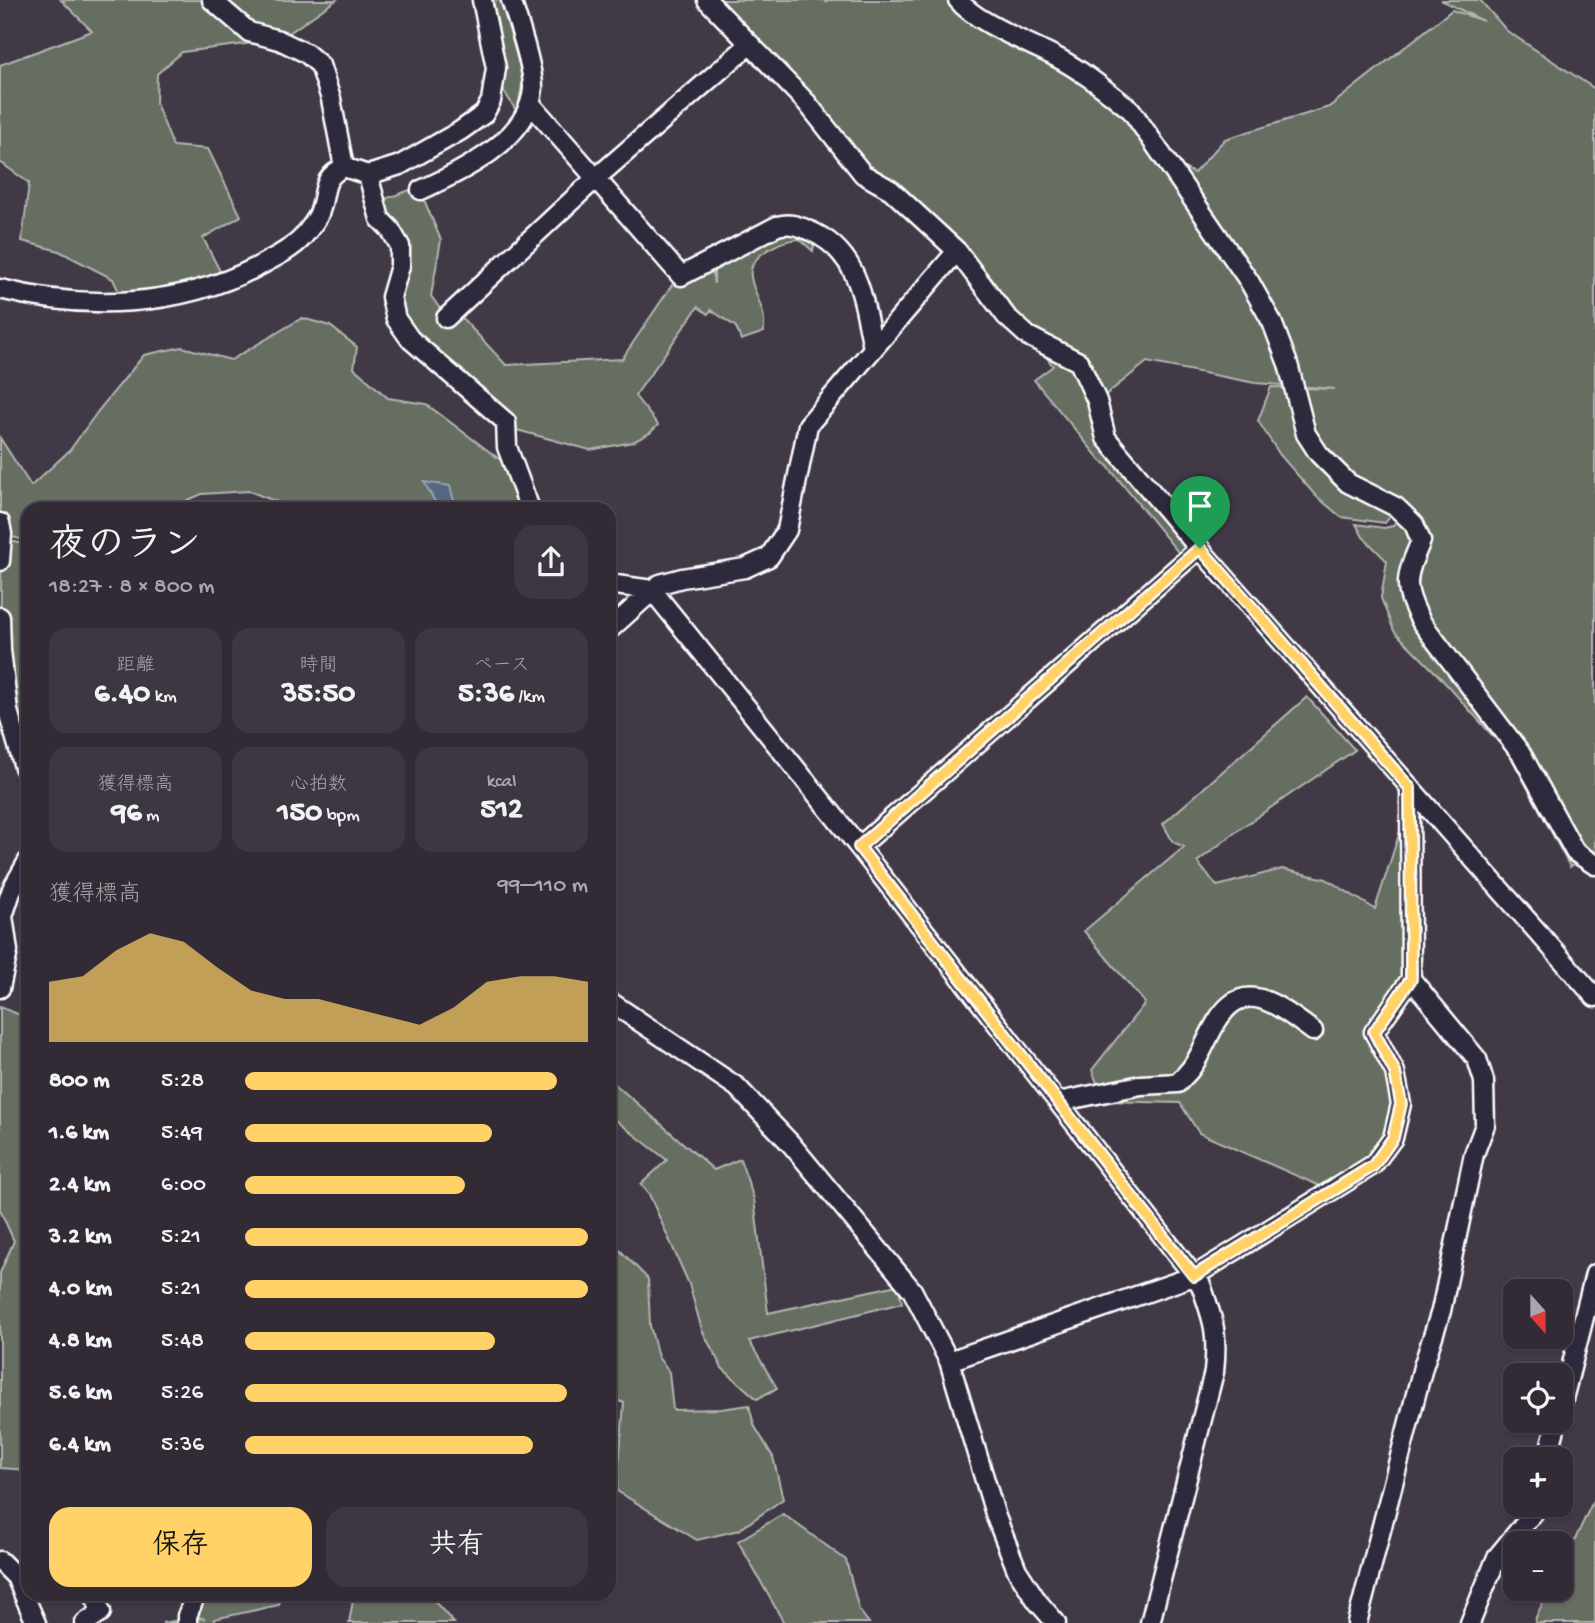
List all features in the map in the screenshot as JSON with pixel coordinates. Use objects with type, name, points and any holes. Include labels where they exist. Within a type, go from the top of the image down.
[{"type":"street","points":[[212,0],[249,32],[279,40],[306,53],[320,65],[331,99],[344,167]]},
{"type":"street","points":[[344,167],[368,175],[400,165],[484,114],[492,102],[496,68],[482,0]]},
{"type":"street","points":[[421,190],[463,170],[498,147],[517,125],[530,103],[533,86],[511,0]]},
{"type":"street","points":[[707,0],[807,103],[863,174],[891,190],[957,251],[1006,316],[1028,336],[1079,362],[1097,401],[1105,435],[1200,548],[1595,997]]},
{"type":"street","points":[[958,0],[998,29],[1065,62],[1105,88],[1131,110],[1249,281],[1272,322],[1288,364],[1306,434],[1319,454],[1348,483],[1396,507],[1414,524],[1420,541],[1410,566],[1407,584],[1410,603],[1422,623],[1522,755],[1575,852],[1595,865]]},
{"type":"street","points":[[446,317],[596,178],[750,44]]},
{"type":"street","points":[[530,103],[681,276],[777,226],[790,223],[819,235],[845,256],[853,270],[861,289],[873,348]]},
{"type":"street","points":[[0,289],[82,301],[146,301],[183,295],[230,281],[300,240],[318,216],[328,177],[344,167]]},
{"type":"street","points":[[368,175],[380,219],[400,246],[400,266],[391,297],[396,319],[410,339],[506,422],[507,447],[527,502]]},
{"type":"street","points":[[616,623],[660,584],[745,568],[769,557],[787,530],[808,425],[957,251]]},
{"type":"street","points":[[0,523],[0,561]]},
{"type":"street","points":[[859,847],[1200,548]]},
{"type":"street","points":[[616,585],[652,590],[859,847],[1201,1285],[1215,1323],[1217,1343],[1214,1372],[1150,1623]]},
{"type":"street","points":[[0,617],[8,711],[21,756]]},
{"type":"street","points":[[949,1361],[1194,1276],[1373,1166],[1393,1138],[1401,1104],[1395,1072],[1374,1032],[1411,979],[1410,788]]},
{"type":"street","points":[[0,988],[8,951],[4,916],[12,889],[21,873]]},
{"type":"street","points":[[1357,1623],[1440,1311],[1474,1154],[1485,1125],[1484,1081],[1477,1059],[1411,979]]},
{"type":"street","points":[[1058,1102],[1141,1085],[1178,1083],[1193,1066],[1215,1022],[1229,1004],[1246,997],[1271,1003],[1313,1031]]},
{"type":"street","points":[[616,1006],[737,1087],[778,1129],[912,1290],[949,1361],[996,1517],[1013,1560],[1037,1601],[1056,1623]]},
{"type":"street","points":[[1572,1363],[1595,1274]]},
{"type":"street","points":[[1470,1623],[1496,1557],[1530,1517]]},
{"type":"street","points":[[0,1561],[16,1577],[21,1588]]},
{"type":"street","points":[[26,1601],[36,1623]]},
{"type":"street","points":[[85,1623],[102,1612],[97,1601]]},
{"type":"street","points":[[187,1623],[193,1601]]},
{"type":"green space","points":[[61,0],[336,0],[279,40],[182,52],[157,74],[156,103],[173,146],[208,149],[241,216],[203,238],[224,279],[123,301],[113,279],[59,251],[22,241],[29,183],[0,162],[0,65],[92,31]]},
{"type":"green space","points":[[493,0],[501,0],[523,79],[517,112],[502,88]]},
{"type":"green space","points":[[716,0],[962,0],[1127,107],[1165,159],[1194,173],[1225,139],[1329,107],[1452,10],[1483,21],[1441,0],[1480,0],[1507,31],[1595,89],[1595,863],[1579,860],[1570,867],[1510,755],[1394,631],[1381,598],[1387,561],[1363,537],[1356,524],[1384,528],[1393,526],[1401,512],[1397,508],[1385,523],[1341,517],[1315,495],[1280,455],[1258,421],[1271,387],[1335,389],[1255,383],[1147,362],[1098,401],[1106,438],[1197,546],[1181,556],[1034,380],[1053,366],[1035,343],[866,166]]},
{"type":"green space","points":[[413,189],[425,202],[441,240],[431,296],[446,317],[462,318],[506,365],[622,359],[674,282],[712,267],[714,284],[714,263],[784,224],[815,237],[813,251],[799,239],[790,240],[769,249],[754,263],[751,276],[763,313],[764,332],[741,340],[736,327],[711,310],[708,314],[698,307],[635,396],[658,425],[650,433],[633,442],[590,450],[506,427],[394,311],[400,266],[379,201]]},
{"type":"green space","points":[[302,318],[330,326],[357,347],[354,368],[388,398],[426,404],[511,468],[527,502],[277,502],[249,491],[202,494],[183,502],[21,502],[21,539],[0,534],[0,438],[31,486],[70,450],[144,355],[182,347],[231,360]]},
{"type":"green space","points":[[2,539],[21,543],[21,725],[8,711],[0,641]]},
{"type":"green space","points":[[1307,697],[1355,750],[1241,828],[1197,862],[1217,886],[1282,869],[1326,879],[1375,909],[1410,800],[1411,979],[1383,1034],[1398,1117],[1358,1175],[1331,1191],[1199,1133],[1180,1103],[1104,1101],[1092,1070],[1145,1003],[1084,931],[1184,847],[1173,842],[1163,824]]},
{"type":"green space","points":[[0,1007],[21,1015],[21,1470],[0,1468],[0,1273],[14,1241],[0,1210]]},
{"type":"green space","points":[[616,1085],[714,1170],[740,1159],[754,1199],[768,1313],[898,1285],[902,1303],[749,1341],[777,1388],[757,1399],[722,1368],[702,1330],[689,1284],[649,1194],[641,1184],[667,1160],[616,1120]]},
{"type":"green space","points":[[616,1246],[648,1279],[650,1326],[658,1357],[669,1372],[673,1410],[721,1409],[749,1405],[754,1425],[773,1457],[783,1499],[739,1530],[697,1540],[617,1491],[624,1403],[616,1400]]},
{"type":"green space","points":[[1595,1497],[1595,1623],[1535,1623],[1544,1601],[1573,1601],[1573,1544]]},
{"type":"green space","points":[[783,1514],[846,1560],[859,1610],[869,1623],[784,1623],[738,1541]]},
{"type":"green space","points":[[197,1601],[280,1601],[279,1605],[214,1619],[214,1623],[162,1623],[192,1618],[205,1619],[191,1615]]},
{"type":"green space","points":[[353,1601],[434,1601],[454,1623],[349,1623]]},
{"type":"water","points":[[424,482],[450,486],[453,502],[435,502]]},
{"type":"route","points":[[1200,548],[1410,788],[1411,979],[1374,1032],[1395,1072],[1401,1104],[1393,1138],[1373,1166],[1194,1276],[859,847],[1200,548]]}]
